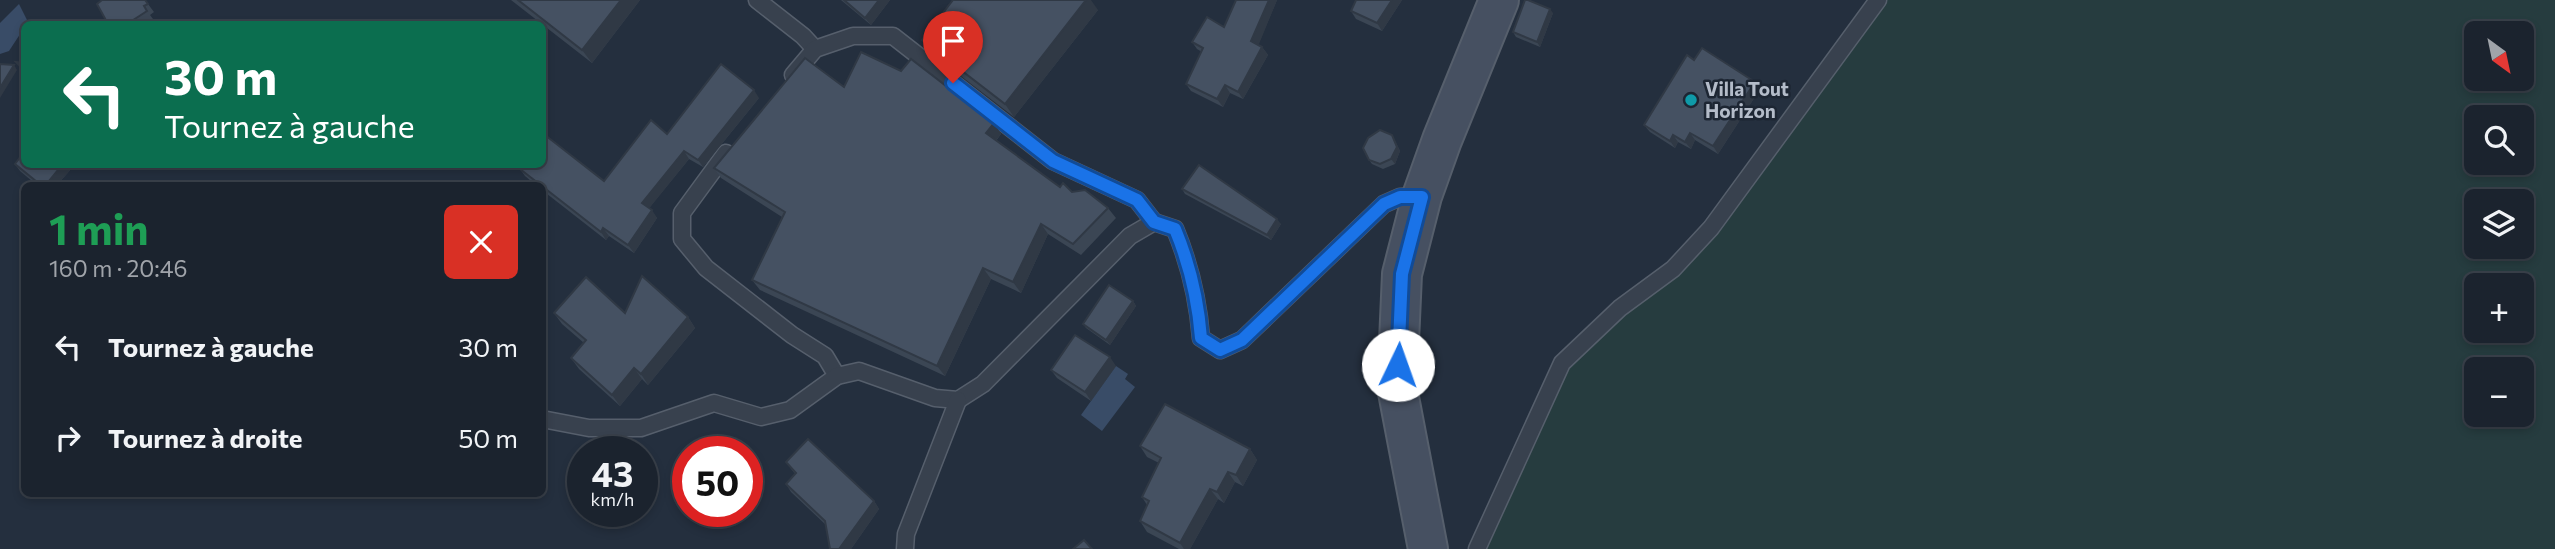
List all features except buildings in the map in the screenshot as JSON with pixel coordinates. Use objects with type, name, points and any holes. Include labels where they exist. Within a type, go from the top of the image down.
[{"type":"main road","points":[[1428,549],[1396,387],[1402,274],[1422,197],[1442,140],[1499,0]]},
{"type":"lane","points":[[757,0],[803,36],[815,49]]},
{"type":"lane","points":[[1477,549],[1562,363],[1620,308],[1672,269],[1710,228],[1878,0]]},
{"type":"lane","points":[[782,87],[815,49],[853,36],[893,36],[1053,161],[1137,200],[1154,222],[1175,229],[1188,261],[1198,301],[1201,338],[1220,350],[1242,340],[1384,204],[1400,197],[1422,197]]},
{"type":"lane","points":[[733,145],[682,213],[682,239],[706,268],[792,335],[825,356],[837,376]]},
{"type":"lane","points":[[905,549],[906,534],[958,400],[983,384],[1130,236],[1154,222]]},
{"type":"lane","points":[[546,420],[589,428],[641,428],[715,403],[761,417],[790,410],[837,376],[859,371],[935,398],[958,400]]},
{"type":"green space","points":[[1878,0],[2555,0],[2555,549],[1477,549],[1562,363],[1673,269]]},
{"type":"water","points":[[19,4],[28,21],[21,21],[21,33],[9,51],[0,54],[0,23]]},
{"type":"water","points":[[1116,366],[1128,374],[1125,379],[1135,387],[1102,431],[1081,415]]},
{"type":"place","name":"Villa Tout Horizon","points":[[1691,100]]},
{"type":"route","points":[[953,83],[1053,161],[1137,200],[1154,222],[1175,229],[1188,261],[1198,301],[1201,338],[1220,350],[1242,340],[1384,204],[1400,197],[1422,197],[1402,274],[1398,365]]}]
